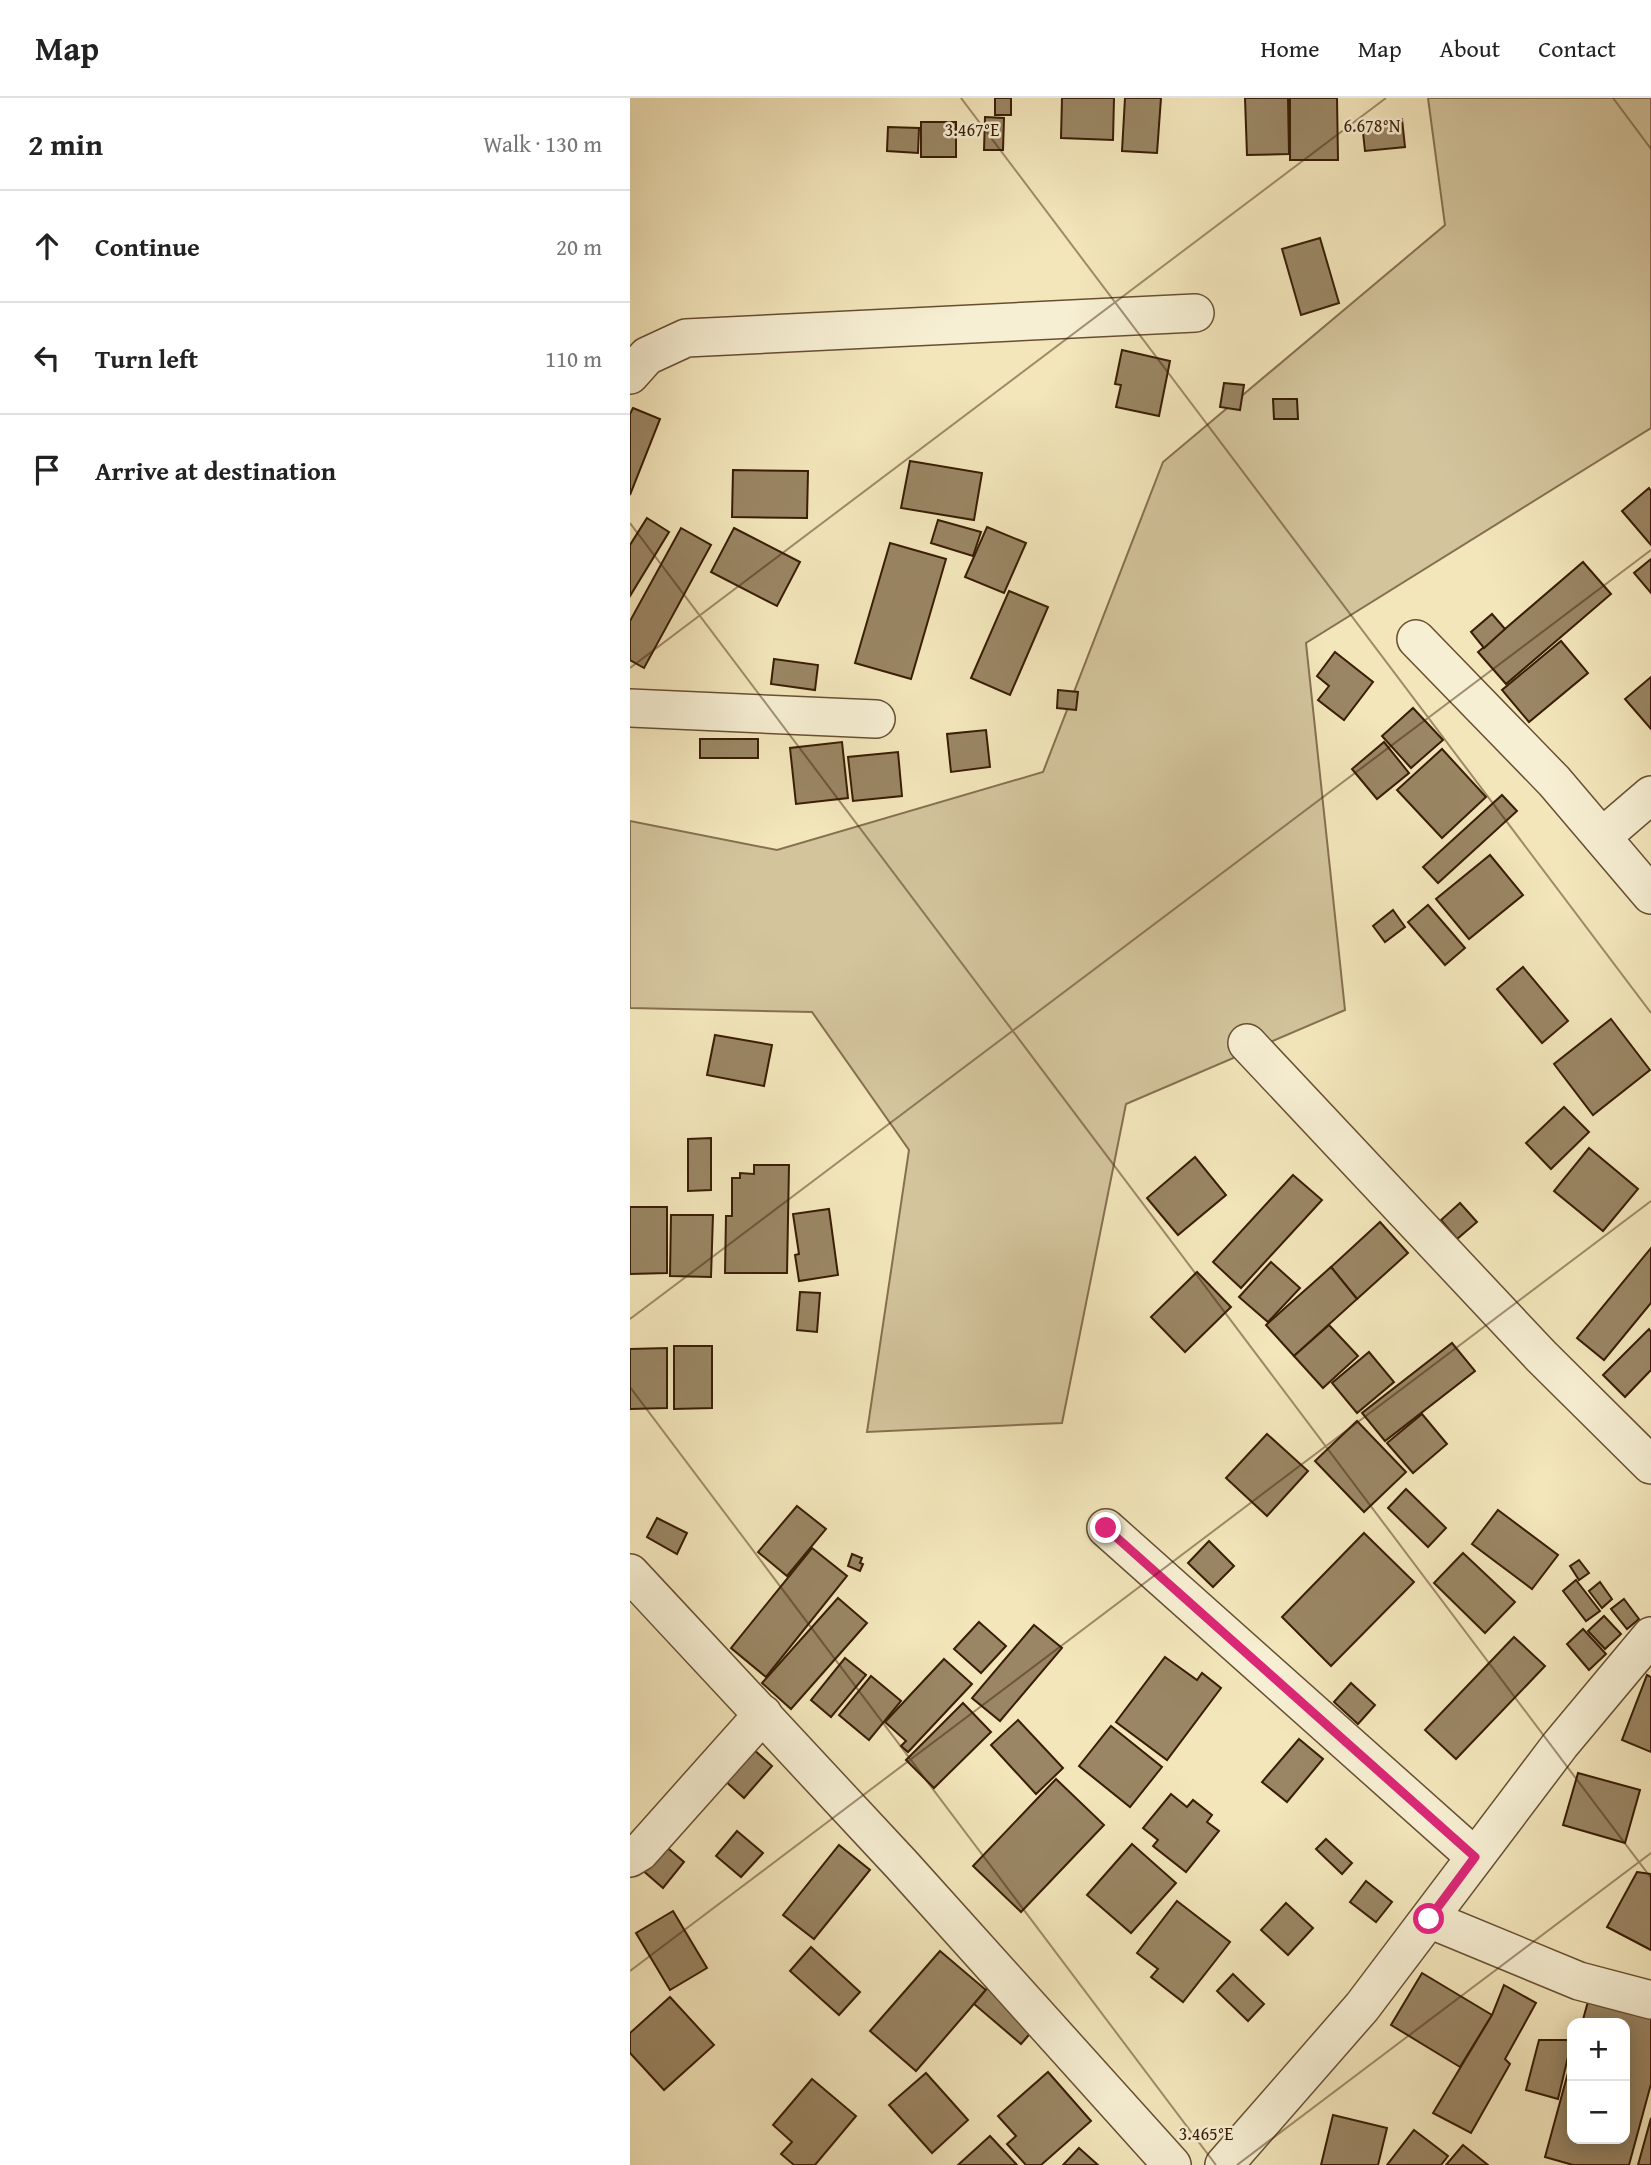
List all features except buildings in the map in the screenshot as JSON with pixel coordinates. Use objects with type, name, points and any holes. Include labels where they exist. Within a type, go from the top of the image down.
[{"type":"street","points":[[630,375],[647,356],[685,338],[1195,313]]},
{"type":"street","points":[[1416,639],[1554,782],[1651,895]]},
{"type":"street","points":[[630,708],[877,719]]},
{"type":"street","points":[[1602,837],[1651,795]]},
{"type":"street","points":[[1247,1043],[1541,1356],[1651,1465]]},
{"type":"street","points":[[1106,1528],[1475,1857]]},
{"type":"street","points":[[630,1573],[763,1714],[1172,2165]]},
{"type":"street","points":[[1224,2165],[1362,2007],[1560,1745],[1651,1636]]},
{"type":"street","points":[[630,1858],[640,1852],[763,1714]]},
{"type":"street","points":[[1429,1919],[1579,1981],[1651,2000]]},
{"type":"shaded area","points":[[1428,98],[1651,98],[1651,428],[1306,643],[1345,1010],[1126,1104],[1062,1423],[867,1432],[909,1150],[812,1012],[630,1008],[630,821],[777,850],[1043,772],[1163,462],[1445,225]]},
{"type":"route","points":[[1106,1528],[1475,1857],[1429,1919]]}]
